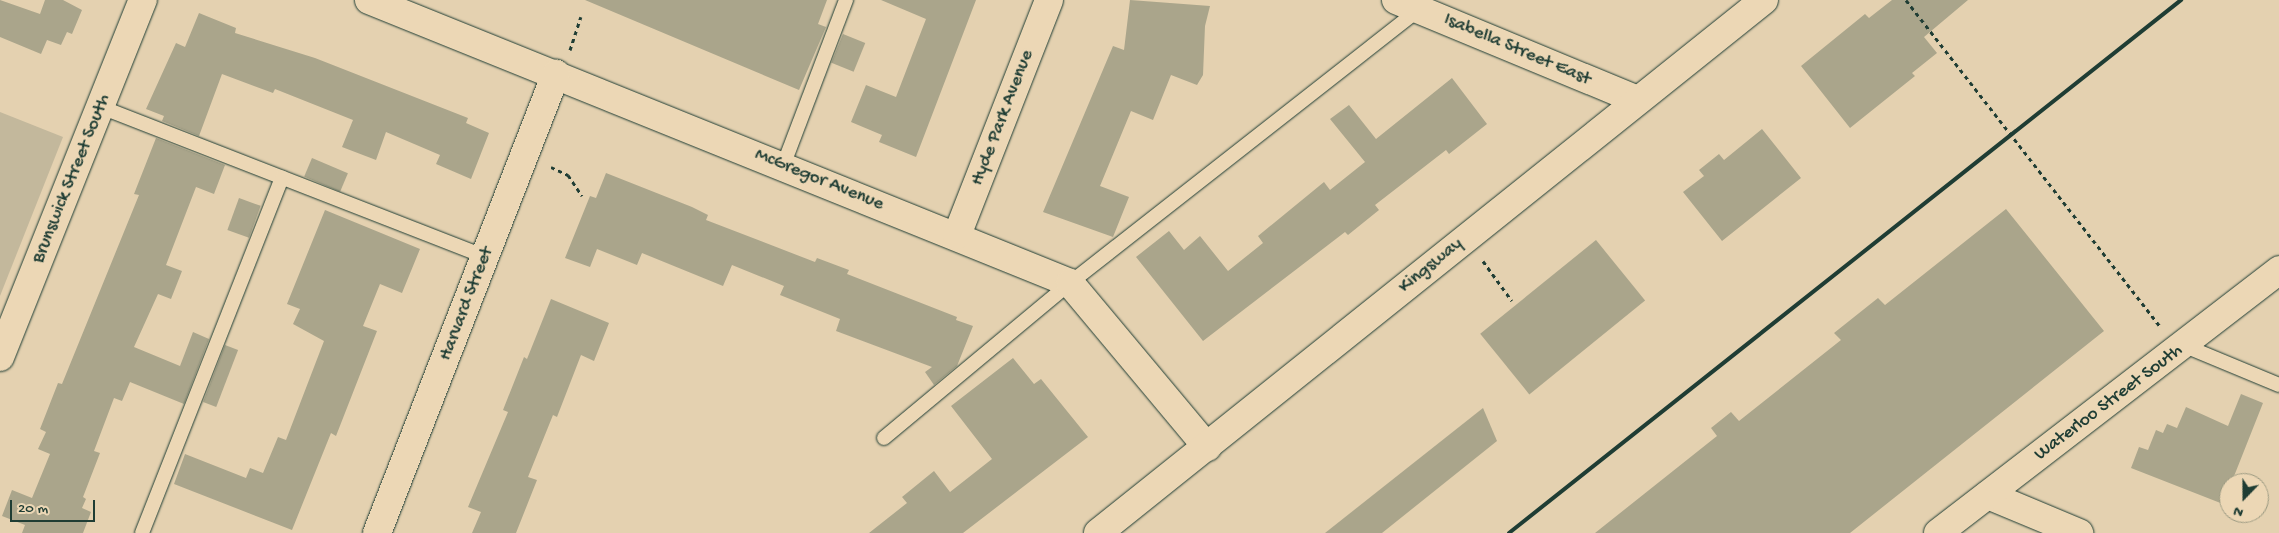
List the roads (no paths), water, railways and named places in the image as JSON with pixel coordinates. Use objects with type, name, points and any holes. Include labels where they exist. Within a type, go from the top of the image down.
[{"type":"street","name":"Brunswick Street South","points":[[0,357],[143,0]]},
{"type":"street","name":"McGregor Avenue","points":[[369,0],[957,235],[1070,283],[1207,447]]},
{"type":"street","name":"Hyde Park Avenue","points":[[957,235],[1049,0]]},
{"type":"street","name":"Kingsway","points":[[1098,533],[1764,0]]},
{"type":"street","name":"Isabella Street East","points":[[1415,3],[1638,100]]},
{"type":"street","name":"Harvard Street","points":[[377,533],[524,156],[559,75]]},
{"type":"street","name":"Waterloo Street South","points":[[1938,533],[2182,348],[2279,270]]},
{"type":"street","points":[[1988,495],[2079,533]]},
{"type":"lane","points":[[783,166],[846,0]]},
{"type":"lane","points":[[884,438],[1070,283],[1415,3]]},
{"type":"lane","points":[[101,107],[486,257]]},
{"type":"lane","points":[[142,533],[282,178]]},
{"type":"lane","points":[[2182,348],[2279,384]]},
{"type":"railway","points":[[1509,533],[2181,0]]}]
